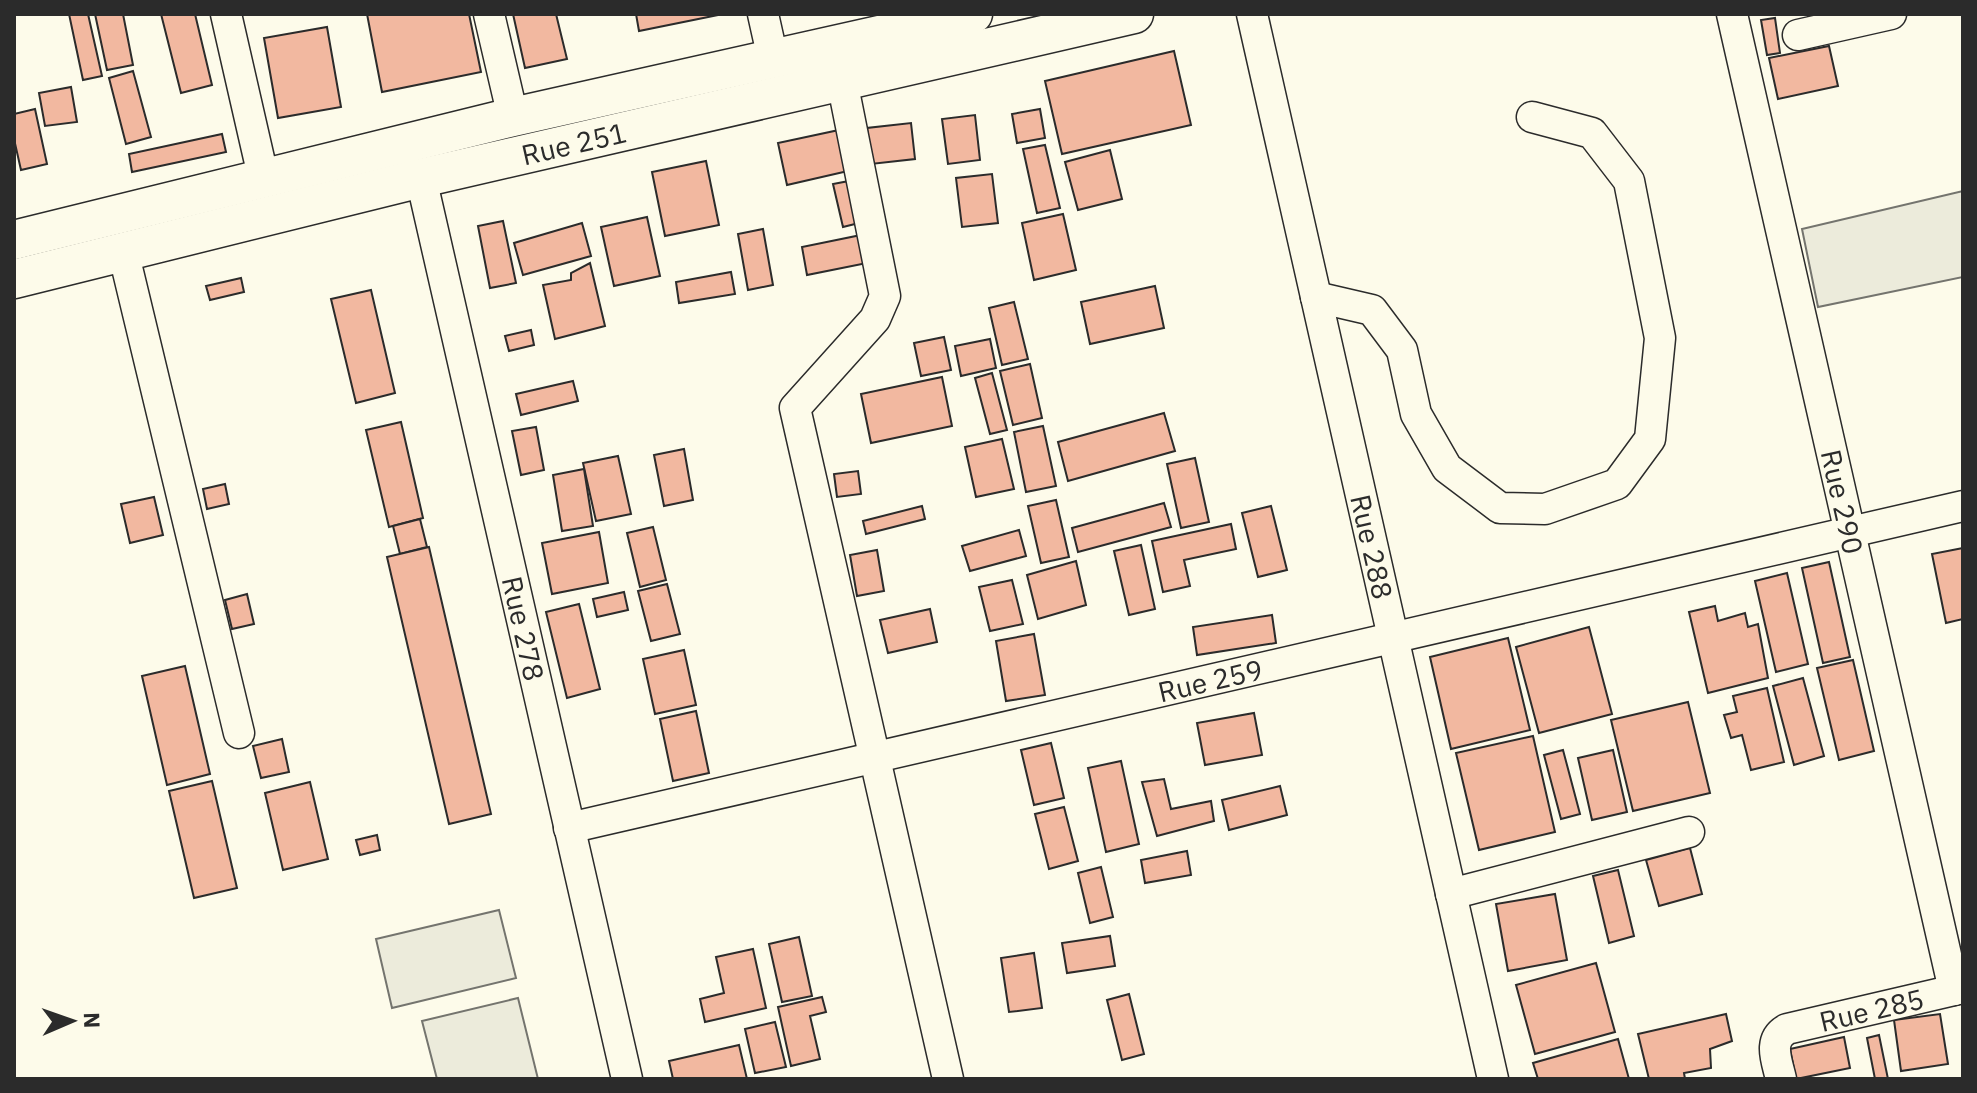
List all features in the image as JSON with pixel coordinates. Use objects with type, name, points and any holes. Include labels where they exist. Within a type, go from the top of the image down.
[{"type":"main road","name":"Rue 251","points":[[14,239],[513,117],[973,14]]},
{"type":"main road","name":"Rue 251","points":[[19,278],[421,178],[1134,14]]},
{"type":"street","points":[[226,14],[263,176]]},
{"type":"street","points":[[489,14],[513,117]]},
{"type":"street","points":[[763,14],[773,59]]},
{"type":"street","name":"Rue 288","points":[[1252,14],[1493,1079]]},
{"type":"street","name":"Rue 290","points":[[1732,14],[1849,532],[1958,989]]},
{"type":"street","points":[[1798,35],[1891,14]]},
{"type":"street","points":[[842,81],[885,296],[875,319],[795,408],[948,1079]]},
{"type":"street","points":[[1316,297],[1372,310],[1402,350],[1416,414],[1447,468],[1500,508],[1545,509],[1617,484],[1650,439],[1660,338],[1629,181],[1592,133],[1532,117]]},
{"type":"street","name":"Rue 278","points":[[421,178],[627,1079]]},
{"type":"street","points":[[14,239],[19,278]]},
{"type":"street","points":[[123,251],[239,733]]},
{"type":"street","name":"Rue 259","points":[[569,828],[1963,506]]},
{"type":"street","points":[[1451,894],[1689,832]]},
{"type":"street","name":"Rue 285","points":[[1781,1079],[1774,1048],[1780,1032],[1958,989]]},
{"type":"shaded area","points":[[1963,191],[1963,277],[1818,307],[1802,229]]},
{"type":"shaded area","points":[[499,910],[516,978],[392,1008],[376,939]]},
{"type":"shaded area","points":[[518,998],[538,1079],[437,1079],[422,1021]]},
{"type":"building","points":[[69,14],[88,14],[102,76],[83,80]]},
{"type":"building","points":[[95,14],[123,14],[133,65],[107,70]]},
{"type":"building","points":[[161,14],[195,14],[212,85],[181,93]]},
{"type":"building","points":[[367,14],[469,14],[481,72],[382,92]]},
{"type":"building","points":[[513,14],[556,14],[567,59],[525,68]]},
{"type":"building","points":[[636,14],[723,14],[639,31]]},
{"type":"building","points":[[1775,18],[1780,53],[1767,55],[1761,20]]},
{"type":"building","points":[[327,27],[341,107],[278,118],[264,38]]},
{"type":"building","points":[[1829,46],[1838,86],[1778,99],[1769,58]]},
{"type":"building","points":[[1174,51],[1191,125],[1062,154],[1045,81]]},
{"type":"building","points":[[133,71],[151,137],[126,144],[109,78]]},
{"type":"building","points":[[71,87],[77,122],[45,126],[39,93]]},
{"type":"building","points":[[35,109],[47,164],[21,170],[14,139],[14,114]]},
{"type":"building","points":[[1040,109],[1045,138],[1017,143],[1012,114]]},
{"type":"building","points":[[975,115],[980,160],[948,164],[942,119]]},
{"type":"building","points":[[911,123],[915,159],[871,164],[867,128]]},
{"type":"building","points":[[839,130],[848,171],[787,185],[778,143]]},
{"type":"building","points":[[222,134],[226,152],[132,172],[129,154]]},
{"type":"building","points":[[1045,145],[1060,208],[1037,213],[1023,149]]},
{"type":"building","points":[[1110,150],[1122,199],[1078,210],[1065,162]]},
{"type":"building","points":[[706,161],[719,225],[665,236],[652,172]]},
{"type":"building","points":[[992,174],[998,223],[962,227],[956,178]]},
{"type":"building","points":[[849,181],[859,223],[843,227],[833,184]]},
{"type":"building","points":[[1063,214],[1076,270],[1034,280],[1022,223]]},
{"type":"building","points":[[647,217],[660,276],[614,286],[601,227]]},
{"type":"building","points":[[503,221],[516,283],[490,288],[478,226]]},
{"type":"building","points":[[582,223],[591,256],[523,275],[514,243]]},
{"type":"building","points":[[763,229],[773,285],[748,290],[738,234]]},
{"type":"building","points":[[861,235],[867,263],[807,275],[802,247]]},
{"type":"building","points":[[590,263],[605,326],[555,339],[543,285],[571,280],[571,273]]},
{"type":"building","points":[[731,272],[735,294],[679,303],[676,282]]},
{"type":"building","points":[[241,278],[244,292],[210,300],[206,286]]},
{"type":"building","points":[[1155,286],[1164,328],[1090,344],[1081,302]]},
{"type":"building","points":[[371,290],[395,393],[356,403],[331,299]]},
{"type":"building","points":[[1014,302],[1028,359],[1002,365],[989,308]]},
{"type":"building","points":[[531,330],[534,345],[509,351],[505,336]]},
{"type":"building","points":[[944,337],[951,370],[921,376],[914,343]]},
{"type":"building","points":[[990,339],[996,368],[961,376],[955,346]]},
{"type":"building","points":[[1030,364],[1042,418],[1013,425],[1000,371]]},
{"type":"building","points":[[992,373],[1007,430],[990,434],[975,378]]},
{"type":"building","points":[[942,377],[952,426],[871,443],[861,394]]},
{"type":"building","points":[[573,381],[578,401],[521,415],[516,394]]},
{"type":"building","points":[[1164,413],[1175,451],[1068,481],[1058,442]]},
{"type":"building","points":[[401,422],[423,518],[389,527],[366,430]]},
{"type":"building","points":[[1043,426],[1056,486],[1026,492],[1014,432]]},
{"type":"building","points":[[536,427],[544,470],[521,475],[512,431]]},
{"type":"building","points":[[1002,439],[1014,489],[976,497],[965,447]]},
{"type":"building","points":[[684,449],[693,500],[664,506],[654,455]]},
{"type":"building","points":[[618,456],[631,514],[596,521],[583,463]]},
{"type":"building","points":[[1195,458],[1209,522],[1181,528],[1167,464]]},
{"type":"building","points":[[584,469],[593,526],[562,531],[553,475]]},
{"type":"building","points":[[858,471],[861,494],[837,497],[834,474]]},
{"type":"building","points":[[225,484],[229,504],[207,509],[203,489]]},
{"type":"building","points":[[154,497],[163,535],[130,543],[121,504]]},
{"type":"building","points":[[1056,500],[1069,557],[1041,563],[1028,506]]},
{"type":"building","points":[[1164,503],[1171,527],[1078,552],[1072,528]]},
{"type":"building","points":[[922,506],[925,519],[866,534],[863,521]]},
{"type":"building","points":[[1271,506],[1287,570],[1258,577],[1242,513]]},
{"type":"building","points":[[420,519],[427,547],[400,554],[393,526]]},
{"type":"building","points":[[1231,524],[1236,549],[1184,560],[1190,586],[1163,592],[1152,541]]},
{"type":"building","points":[[653,527],[666,580],[640,587],[627,533]]},
{"type":"building","points":[[1019,530],[1026,556],[970,571],[962,546]]},
{"type":"building","points":[[599,532],[608,583],[552,594],[542,543]]},
{"type":"building","points":[[1141,545],[1155,609],[1129,615],[1114,551]]},
{"type":"building","points":[[429,547],[491,814],[449,824],[387,557]]},
{"type":"building","points":[[1963,548],[1963,619],[1946,623],[1932,554]]},
{"type":"building","points":[[877,550],[884,591],[857,596],[850,555]]},
{"type":"building","points":[[1076,561],[1086,605],[1038,619],[1027,575]]},
{"type":"building","points":[[1829,562],[1850,657],[1823,663],[1802,568]]},
{"type":"building","points":[[1787,573],[1808,664],[1776,672],[1755,581]]},
{"type":"building","points":[[1012,580],[1023,624],[990,631],[979,587]]},
{"type":"building","points":[[667,584],[680,634],[651,641],[638,591]]},
{"type":"building","points":[[624,592],[628,610],[597,617],[593,599]]},
{"type":"building","points":[[247,594],[254,624],[232,629],[225,600]]},
{"type":"building","points":[[579,604],[600,689],[567,698],[546,612]]},
{"type":"building","points":[[1715,606],[1718,621],[1745,613],[1748,627],[1758,624],[1768,678],[1708,693],[1689,612]]},
{"type":"building","points":[[930,609],[937,642],[888,653],[880,620]]},
{"type":"building","points":[[1272,615],[1276,643],[1197,655],[1193,627]]},
{"type":"building","points":[[1589,627],[1612,714],[1539,733],[1516,647]]},
{"type":"building","points":[[1034,634],[1045,695],[1006,701],[996,641]]},
{"type":"building","points":[[1508,638],[1530,730],[1451,749],[1430,657]]},
{"type":"building","points":[[684,650],[696,705],[655,714],[643,659]]},
{"type":"building","points":[[1853,660],[1874,751],[1839,760],[1817,668]]},
{"type":"building","points":[[185,666],[210,774],[167,785],[142,676]]},
{"type":"building","points":[[1803,678],[1824,756],[1794,765],[1773,686]]},
{"type":"building","points":[[1767,688],[1784,762],[1751,770],[1742,735],[1731,738],[1724,715],[1737,712],[1733,696]]},
{"type":"building","points":[[1688,702],[1710,793],[1633,811],[1611,720]]},
{"type":"building","points":[[696,711],[709,773],[673,781],[660,719]]},
{"type":"building","points":[[1254,713],[1262,755],[1205,765],[1197,723]]},
{"type":"building","points":[[1533,736],[1555,832],[1479,850],[1456,753]]},
{"type":"building","points":[[282,739],[289,772],[261,778],[253,746]]},
{"type":"building","points":[[1051,743],[1064,798],[1034,805],[1021,750]]},
{"type":"building","points":[[1563,750],[1580,814],[1561,819],[1544,755]]},
{"type":"building","points":[[1613,750],[1627,812],[1592,820],[1578,758]]},
{"type":"building","points":[[1121,761],[1139,844],[1106,852],[1088,768]]},
{"type":"building","points":[[1164,779],[1171,809],[1211,801],[1214,821],[1157,836],[1142,782]]},
{"type":"building","points":[[212,781],[237,888],[194,898],[169,791]]},
{"type":"building","points":[[310,782],[328,859],[283,870],[265,793]]},
{"type":"building","points":[[1280,786],[1287,815],[1229,830],[1222,800]]},
{"type":"building","points":[[1064,807],[1078,861],[1049,869],[1035,814]]},
{"type":"building","points":[[377,835],[380,850],[360,855],[356,840]]},
{"type":"building","points":[[1690,848],[1702,894],[1659,906],[1646,860]]},
{"type":"building","points":[[1187,851],[1191,875],[1145,883],[1141,860]]},
{"type":"building","points":[[1101,867],[1113,917],[1090,923],[1078,873]]},
{"type":"building","points":[[1618,870],[1634,936],[1609,943],[1593,876]]},
{"type":"building","points":[[1555,894],[1567,960],[1508,971],[1496,904]]},
{"type":"building","points":[[1110,936],[1115,966],[1067,973],[1062,943]]},
{"type":"building","points":[[799,937],[812,996],[782,1002],[769,944]]},
{"type":"building","points":[[753,949],[766,1008],[705,1022],[700,999],[724,993],[716,957]]},
{"type":"building","points":[[1034,953],[1042,1008],[1009,1012],[1001,958]]},
{"type":"building","points":[[1596,963],[1615,1032],[1535,1054],[1516,985]]},
{"type":"building","points":[[1129,994],[1144,1054],[1122,1060],[1107,1000]]},
{"type":"building","points":[[822,997],[826,1012],[810,1016],[820,1059],[791,1066],[778,1007]]},
{"type":"building","points":[[1726,1014],[1732,1041],[1710,1049],[1711,1068],[1684,1073],[1685,1079],[1649,1079],[1638,1034]]},
{"type":"building","points":[[1940,1014],[1948,1064],[1901,1071],[1894,1020]]},
{"type":"building","points":[[775,1022],[786,1067],[755,1073],[745,1029]]},
{"type":"building","points":[[1879,1035],[1888,1079],[1875,1079],[1867,1038]]},
{"type":"building","points":[[1844,1037],[1850,1068],[1796,1079],[1790,1049]]},
{"type":"building","points":[[1618,1039],[1629,1079],[1538,1079],[1533,1063]]},
{"type":"building","points":[[739,1045],[747,1079],[673,1079],[669,1061]]}]
